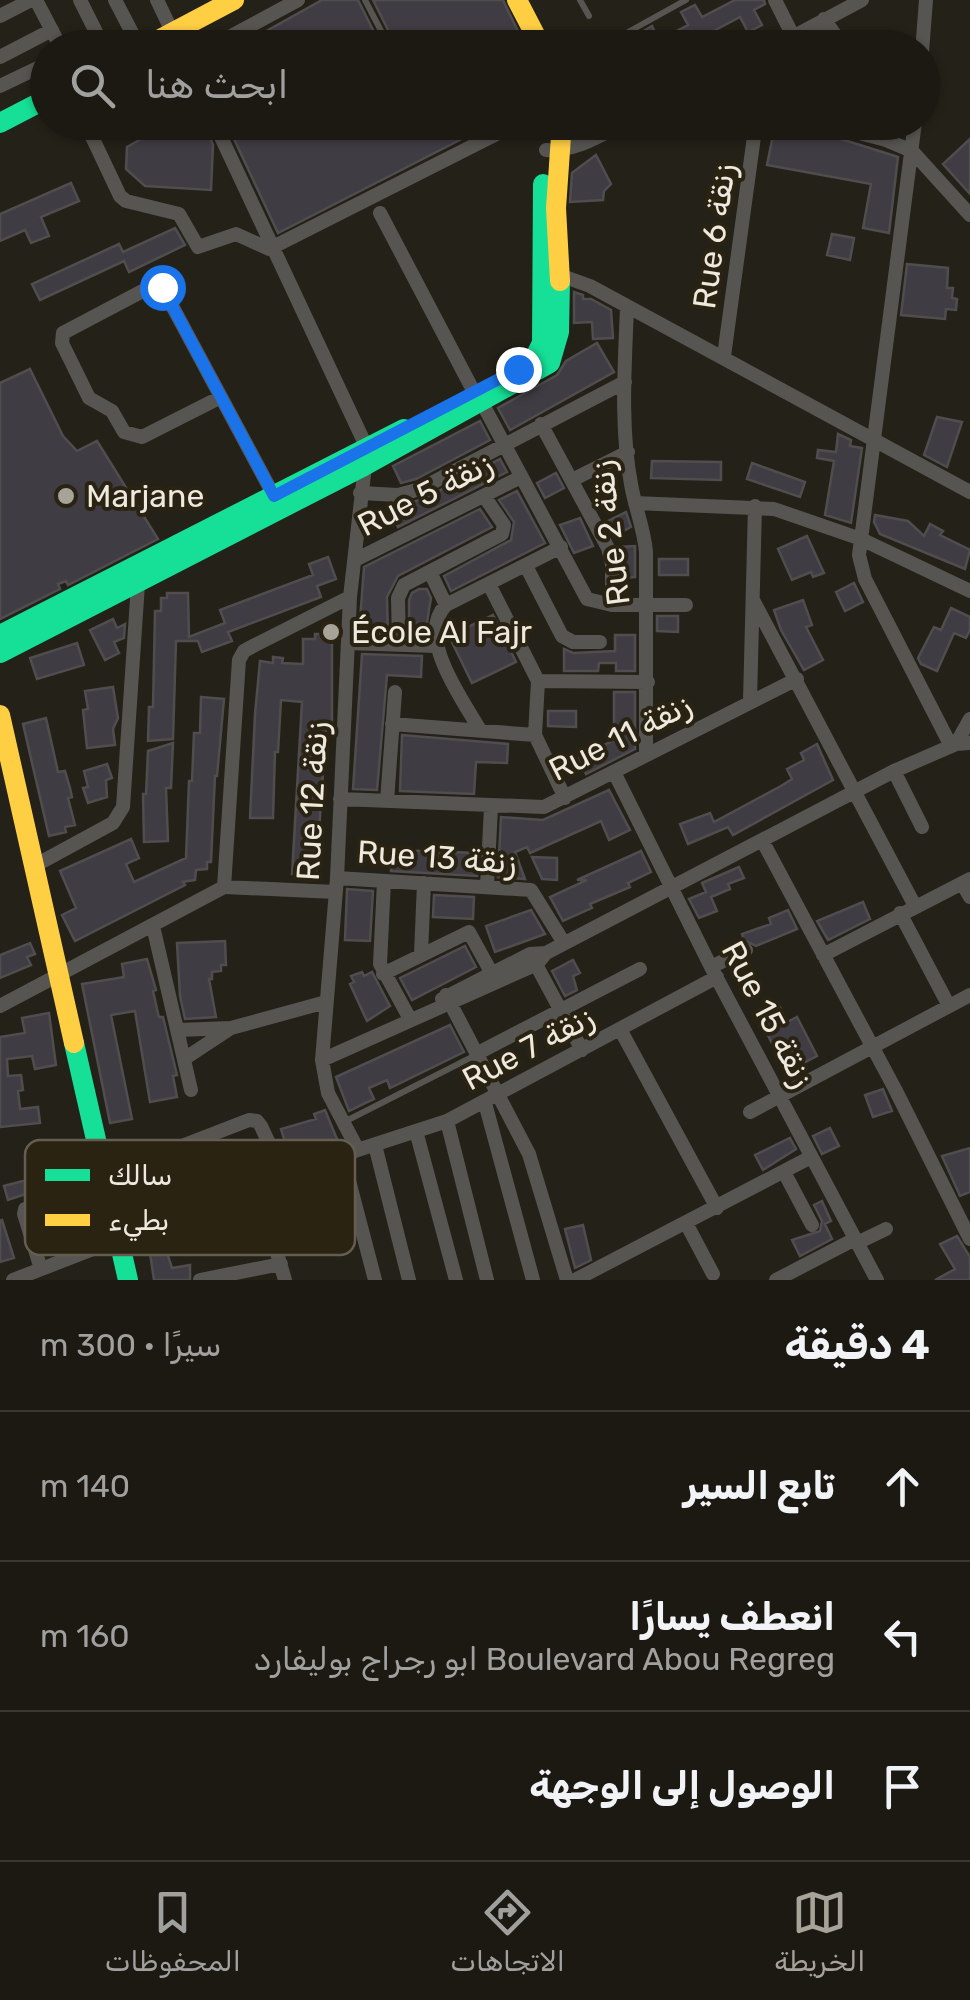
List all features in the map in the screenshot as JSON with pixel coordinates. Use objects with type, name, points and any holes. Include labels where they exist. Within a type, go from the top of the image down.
[{"type":"main road","points":[[191,30],[234,0]]},
{"type":"main road","points":[[517,0],[533,30]]},
{"type":"main road","points":[[531,0],[546,30]]},
{"type":"main road","points":[[0,122],[30,107]]},
{"type":"main road","points":[[0,635],[158,564],[478,397],[538,371],[560,322],[551,273],[556,208],[552,140]]},
{"type":"main road","points":[[553,151],[556,140]]},
{"type":"main road","points":[[0,653],[138,584],[158,564],[274,496],[365,457]]},
{"type":"main road","points":[[0,716],[96,1140]]},
{"type":"main road","points":[[123,1255],[128,1280]]},
{"type":"street","points":[[0,16],[34,0],[52,30]]},
{"type":"street","points":[[80,0],[95,30]]},
{"type":"street","points":[[115,0],[131,30]]},
{"type":"street","points":[[157,0],[172,30]]},
{"type":"street","points":[[242,30],[298,0]]},
{"type":"street","points":[[774,0],[789,30]]},
{"type":"street","points":[[803,30],[862,0]]},
{"type":"street","points":[[924,30],[926,0]]},
{"type":"street","points":[[824,19],[832,30]]},
{"type":"street","points":[[0,57],[30,41]]},
{"type":"street","points":[[0,86],[30,72]]},
{"type":"street","points":[[93,140],[120,196],[178,214],[198,247],[236,234],[272,249],[485,140]]},
{"type":"street","points":[[222,140],[365,457]]},
{"type":"street","points":[[553,151],[581,140]]},
{"type":"street","name":"Rue 6 زنقة","points":[[724,356],[754,140]]},
{"type":"street","points":[[886,140],[912,150],[970,215]]},
{"type":"street","points":[[913,140],[859,555],[866,579],[959,744]]},
{"type":"street","points":[[907,187],[940,180]]},
{"type":"street","points":[[380,212],[587,599],[612,605],[686,605]]},
{"type":"street","points":[[551,273],[628,306],[681,337],[724,356],[970,492]]},
{"type":"street","points":[[222,396],[142,437],[130,435],[120,427],[112,411],[89,398],[62,343],[63,333],[158,286],[164,291],[222,396],[274,496]]},
{"type":"street","name":"Rue 2 زنقة","points":[[628,306],[624,382],[628,452],[635,502],[644,529],[648,605],[646,755]]},
{"type":"street","points":[[360,492],[407,494],[624,382]]},
{"type":"street","points":[[541,424],[611,556],[612,605]]},
{"type":"street","points":[[572,480],[628,452]]},
{"type":"street","name":"Rue 12 زنقة","points":[[352,1140],[328,1094],[322,1060],[336,885],[350,596],[365,457]]},
{"type":"street","name":"Rue 5 زنقة","points":[[355,560],[520,477]]},
{"type":"street","points":[[398,644],[400,591],[404,585],[502,534],[504,525],[484,496]]},
{"type":"street","points":[[635,502],[755,506],[804,518],[861,539],[970,591]]},
{"type":"street","points":[[750,701],[755,506]]},
{"type":"street","points":[[480,730],[436,646],[436,620],[446,606],[561,547]]},
{"type":"street","points":[[526,566],[562,636],[573,642],[600,642]]},
{"type":"street","points":[[430,572],[446,606]]},
{"type":"street","points":[[34,866],[112,823],[123,806],[138,584]]},
{"type":"street","points":[[490,584],[538,681],[535,735],[565,798]]},
{"type":"street","points":[[0,1006],[224,887],[239,660],[244,651],[350,596]]},
{"type":"street","points":[[753,600],[915,906]]},
{"type":"street","points":[[348,643],[436,646]]},
{"type":"street","name":"Rue 11 زنقة","points":[[340,799],[544,807],[797,678]]},
{"type":"street","points":[[538,681],[648,682]]},
{"type":"street","points":[[387,801],[395,692]]},
{"type":"street","points":[[322,1060],[564,944],[855,790],[959,744],[970,719]]},
{"type":"street","points":[[392,724],[535,735]]},
{"type":"street","points":[[894,771],[922,827]]},
{"type":"street","name":"Rue 15 زنقة","points":[[614,772],[714,972],[877,1280]]},
{"type":"street","points":[[487,886],[491,807]]},
{"type":"street","points":[[762,840],[970,1238]]},
{"type":"street","points":[[384,881],[379,956],[383,974],[410,1019]]},
{"type":"street","name":"Rue 13 زنقة","points":[[224,887],[384,881],[531,890],[564,944]]},
{"type":"street","points":[[823,955],[966,881],[970,898]]},
{"type":"street","points":[[421,954],[424,882]]},
{"type":"street","points":[[900,914],[949,1006]]},
{"type":"street","points":[[153,926],[191,1090]]},
{"type":"street","points":[[383,974],[469,932],[492,972]]},
{"type":"street","name":"Rue 7 زنقة","points":[[355,1151],[447,1121],[485,1103],[620,1029],[746,950]]},
{"type":"street","points":[[444,1002],[492,972],[538,957]]},
{"type":"street","points":[[538,957],[582,1050]]},
{"type":"street","points":[[478,1054],[640,968]]},
{"type":"street","points":[[750,1112],[949,1006],[968,1001]]},
{"type":"street","points":[[178,1030],[231,1028],[326,1002]]},
{"type":"street","points":[[444,1002],[500,1095],[538,1179],[567,1280]]},
{"type":"street","points":[[184,1059],[231,1028]]},
{"type":"street","points":[[620,1029],[717,1208]]},
{"type":"street","points":[[485,1103],[533,1280]]},
{"type":"street","points":[[197,1140],[249,1120],[261,1126],[267,1140]]},
{"type":"street","points":[[447,1121],[488,1280]]},
{"type":"street","points":[[416,1131],[456,1280]]},
{"type":"street","name":"Rue 12 زنقة","points":[[355,1145],[358,1150]]},
{"type":"street","points":[[375,1145],[409,1280]]},
{"type":"street","points":[[592,1277],[811,1157]]},
{"type":"street","points":[[784,1172],[812,1225]]},
{"type":"street","points":[[355,1205],[374,1280]]},
{"type":"street","points":[[686,1223],[713,1274]]},
{"type":"street","points":[[776,1280],[886,1228]]},
{"type":"street","points":[[36,1255],[40,1269]]},
{"type":"street","name":"Rue 7 زنقة","points":[[13,1280],[77,1255]]},
{"type":"street","points":[[200,1279],[283,1272]]},
{"type":"lane","points":[[365,0],[381,30]]},
{"type":"lane","points":[[580,0],[588,16]]},
{"type":"lane","points":[[632,30],[686,0]]},
{"type":"lane","points":[[343,1123],[478,1054]]},
{"type":"building","points":[[322,0],[358,0],[373,30],[268,30]]},
{"type":"building","points":[[373,0],[503,0],[517,30],[388,30]]},
{"type":"building","points":[[735,0],[764,0],[765,4],[754,10],[762,25],[752,30],[747,30],[740,17],[716,30],[678,30],[688,25],[681,12],[695,5],[702,17]]},
{"type":"building","points":[[970,139],[970,194],[943,164]]},
{"type":"building","points":[[139,140],[211,140],[211,190],[145,186],[126,169],[127,147]]},
{"type":"building","points":[[234,140],[460,140],[278,233]]},
{"type":"building","points":[[772,140],[844,140],[898,157],[889,233],[863,228],[871,184],[767,165]]},
{"type":"building","points":[[596,155],[611,184],[604,191],[603,200],[570,202],[572,173]]},
{"type":"building","points":[[71,183],[79,201],[41,217],[49,236],[31,243],[25,230],[0,241],[0,214]]},
{"type":"building","points":[[175,228],[185,245],[129,272],[124,261],[40,300],[32,284],[119,244],[123,252]]},
{"type":"building","points":[[832,234],[854,238],[850,260],[827,255]]},
{"type":"building","points":[[907,264],[948,268],[947,288],[953,288],[956,310],[946,309],[945,319],[901,315]]},
{"type":"building","points":[[574,292],[611,310],[613,338],[593,339],[592,322],[574,323]]},
{"type":"building","points":[[597,343],[614,372],[510,430],[498,408],[557,375],[566,361]]},
{"type":"building","name":"Marjane","points":[[30,369],[63,436],[77,451],[97,441],[158,539],[68,585],[66,581],[58,584],[60,589],[0,619],[0,383]]},
{"type":"building","points":[[937,417],[962,422],[947,467],[924,455]]},
{"type":"building","points":[[480,421],[490,440],[401,483],[393,466]]},
{"type":"building","points":[[838,434],[851,440],[850,446],[862,448],[851,523],[825,515],[834,461],[817,458],[818,450],[836,452]]},
{"type":"building","points":[[500,459],[507,472],[398,527],[390,510],[425,498]]},
{"type":"building","points":[[652,461],[721,462],[721,480],[651,478]]},
{"type":"building","points":[[752,463],[805,482],[800,497],[747,479]]},
{"type":"building","points":[[556,473],[564,488],[545,498],[537,483]]},
{"type":"building","points":[[517,491],[545,543],[451,591],[444,576],[511,540],[514,522],[499,500]]},
{"type":"building","points":[[480,509],[492,527],[398,576],[387,597],[388,634],[366,633],[360,620],[364,567]]},
{"type":"building","points":[[626,512],[631,527],[614,536],[606,522]]},
{"type":"building","points":[[875,515],[908,521],[924,536],[930,524],[943,531],[940,535],[970,550],[965,569],[880,534]]},
{"type":"building","points":[[580,518],[593,546],[574,553],[560,525]]},
{"type":"building","points":[[807,536],[824,573],[813,577],[811,572],[792,580],[778,549]]},
{"type":"building","points":[[635,546],[635,577],[623,578],[619,547]]},
{"type":"building","points":[[328,557],[336,579],[317,586],[321,597],[228,632],[232,641],[202,652],[198,641],[176,641],[173,739],[148,741],[149,707],[153,707],[155,611],[161,611],[161,598],[167,598],[167,593],[188,593],[189,637],[225,623],[220,610],[313,575],[309,564]]},
{"type":"building","points":[[659,559],[688,559],[688,575],[659,575]]},
{"type":"building","points":[[854,583],[863,602],[845,611],[836,592]]},
{"type":"building","points":[[419,589],[427,589],[431,598],[425,635],[409,634],[409,600]]},
{"type":"building","points":[[803,600],[812,625],[806,627],[823,660],[804,670],[774,610]]},
{"type":"building","points":[[951,608],[970,617],[970,630],[966,638],[954,633],[937,671],[921,664],[918,658],[934,627],[941,630]]},
{"type":"building","points":[[493,615],[516,662],[472,683],[449,636]]},
{"type":"building","points":[[657,616],[678,616],[678,632],[657,631]]},
{"type":"building","points":[[113,619],[117,628],[125,624],[124,638],[114,642],[119,653],[105,660],[90,630]]},
{"type":"building","points":[[315,634],[332,634],[332,729],[326,729],[316,874],[292,874],[302,702],[281,700],[273,818],[250,818],[260,661],[273,663],[273,657],[283,658],[282,663],[303,664],[303,639],[315,639]]},
{"type":"building","points":[[615,635],[635,635],[635,671],[616,671],[616,663],[599,663],[598,671],[564,671],[564,649],[573,653],[615,651]]},
{"type":"building","points":[[77,643],[84,665],[37,679],[30,658]]},
{"type":"building","points":[[362,654],[422,656],[421,677],[387,675],[377,790],[353,789]]},
{"type":"building","points":[[113,687],[118,718],[113,729],[115,745],[87,748],[85,691]]},
{"type":"building","points":[[614,692],[635,692],[635,749],[586,774],[578,758],[614,740]]},
{"type":"building","points":[[201,697],[224,699],[211,862],[207,862],[207,869],[196,870],[195,880],[183,882],[185,885],[75,941],[62,915],[76,908],[60,871],[131,839],[139,858],[126,864],[134,882],[186,858],[189,781],[194,733],[200,733]]},
{"type":"building","points":[[548,711],[576,711],[576,727],[548,726]]},
{"type":"building","points":[[46,718],[58,772],[65,771],[70,788],[72,797],[68,798],[75,825],[49,836],[23,724]]},
{"type":"building","points":[[402,735],[508,744],[507,763],[476,762],[474,794],[400,791]]},
{"type":"building","points":[[173,743],[171,788],[166,788],[168,841],[144,842],[143,794],[148,751]]},
{"type":"building","points":[[817,744],[833,780],[733,835],[728,827],[688,844],[680,824],[710,813],[714,822],[781,786],[792,779],[787,769],[804,760],[801,753]]},
{"type":"building","points":[[107,764],[112,778],[106,780],[107,797],[88,803],[83,788],[88,787],[84,771]]},
{"type":"building","points":[[609,790],[630,830],[609,840],[601,821],[530,853],[527,847],[515,852],[525,879],[498,877],[501,817],[543,820]]},
{"type":"building","points":[[392,850],[478,853],[477,876],[391,871]]},
{"type":"building","points":[[641,851],[651,872],[563,921],[550,897]]},
{"type":"building","points":[[532,857],[557,858],[557,880],[542,879]]},
{"type":"building","points":[[739,867],[744,878],[711,897],[717,911],[699,918],[689,899],[706,892],[702,883]]},
{"type":"building","points":[[347,889],[373,891],[370,941],[345,940]]},
{"type":"building","points":[[434,895],[474,897],[473,919],[433,917]]},
{"type":"building","points":[[863,902],[870,919],[828,940],[817,921]]},
{"type":"building","points":[[531,910],[545,934],[495,952],[486,926]]},
{"type":"building","points":[[788,910],[797,929],[756,946],[744,940],[742,934],[771,924],[769,918]]},
{"type":"building","points":[[225,941],[226,965],[221,965],[221,971],[212,972],[209,979],[216,1017],[185,1019],[177,943]]},
{"type":"building","points":[[30,943],[35,954],[27,957],[31,965],[0,978],[0,955]]},
{"type":"building","points":[[465,946],[476,967],[412,1000],[400,978]]},
{"type":"building","points":[[147,959],[177,1075],[173,1076],[177,1097],[150,1102],[135,1011],[111,1015],[132,1119],[110,1123],[82,984],[124,977],[122,964]]},
{"type":"building","points":[[573,960],[580,973],[573,976],[577,990],[565,996],[552,971]]},
{"type":"building","points":[[362,972],[364,976],[372,972],[390,1006],[367,1021],[350,984],[354,982],[351,976]]},
{"type":"building","points":[[778,1003],[787,1022],[797,1017],[817,1056],[786,1072],[757,1013]]},
{"type":"building","points":[[49,1013],[56,1065],[35,1069],[32,1056],[7,1059],[8,1076],[21,1075],[20,1109],[38,1107],[40,1123],[0,1127],[0,1037],[25,1033],[22,1018]]},
{"type":"building","points":[[450,1025],[464,1052],[390,1088],[387,1080],[369,1088],[374,1099],[349,1111],[336,1077]]},
{"type":"building","points":[[883,1089],[892,1111],[873,1117],[865,1095]]},
{"type":"building","points":[[325,1110],[337,1140],[284,1140],[281,1129],[316,1119],[314,1114]]},
{"type":"building","points":[[830,1128],[839,1146],[822,1154],[813,1136]]},
{"type":"building","points":[[790,1138],[796,1149],[763,1170],[755,1155]]},
{"type":"building","points":[[970,1148],[970,1192],[960,1196],[942,1156]]},
{"type":"building","points":[[25,1181],[25,1194],[8,1200],[4,1186]]},
{"type":"building","points":[[822,1201],[831,1221],[825,1224],[832,1239],[800,1256],[792,1240],[820,1231],[822,1221],[814,1205]]},
{"type":"building","points":[[0,1221],[14,1258],[0,1262]]},
{"type":"building","points":[[583,1225],[591,1260],[575,1268],[565,1229]]},
{"type":"building","points":[[957,1236],[970,1257],[970,1280],[935,1280],[955,1269],[940,1244]]},
{"type":"building","points":[[150,1255],[168,1255],[172,1268],[190,1265],[190,1280],[154,1280]]},
{"type":"traffic: fast","points":[[0,123],[30,107]]},
{"type":"traffic: fast","points":[[518,369],[535,357],[542,343],[543,184]]},
{"type":"traffic: fast","points":[[0,653],[364,466],[550,363],[559,332],[560,281]]},
{"type":"traffic: fast","points":[[0,635],[404,429]]},
{"type":"traffic: fast","points":[[74,1043],[96,1140]]},
{"type":"traffic: fast","points":[[122,1255],[128,1280]]},
{"type":"traffic: slow","points":[[177,30],[234,0]]},
{"type":"traffic: slow","points":[[517,0],[533,30]]},
{"type":"traffic: slow","points":[[560,281],[556,208],[561,140]]},
{"type":"traffic: slow","points":[[0,715],[74,1043]]},
{"type":"place","name":"Marjane","points":[[66,496]]},
{"type":"place","name":"École Al Fajr","points":[[331,632]]},
{"type":"route","points":[[162,287],[274,496],[518,369]]}]
